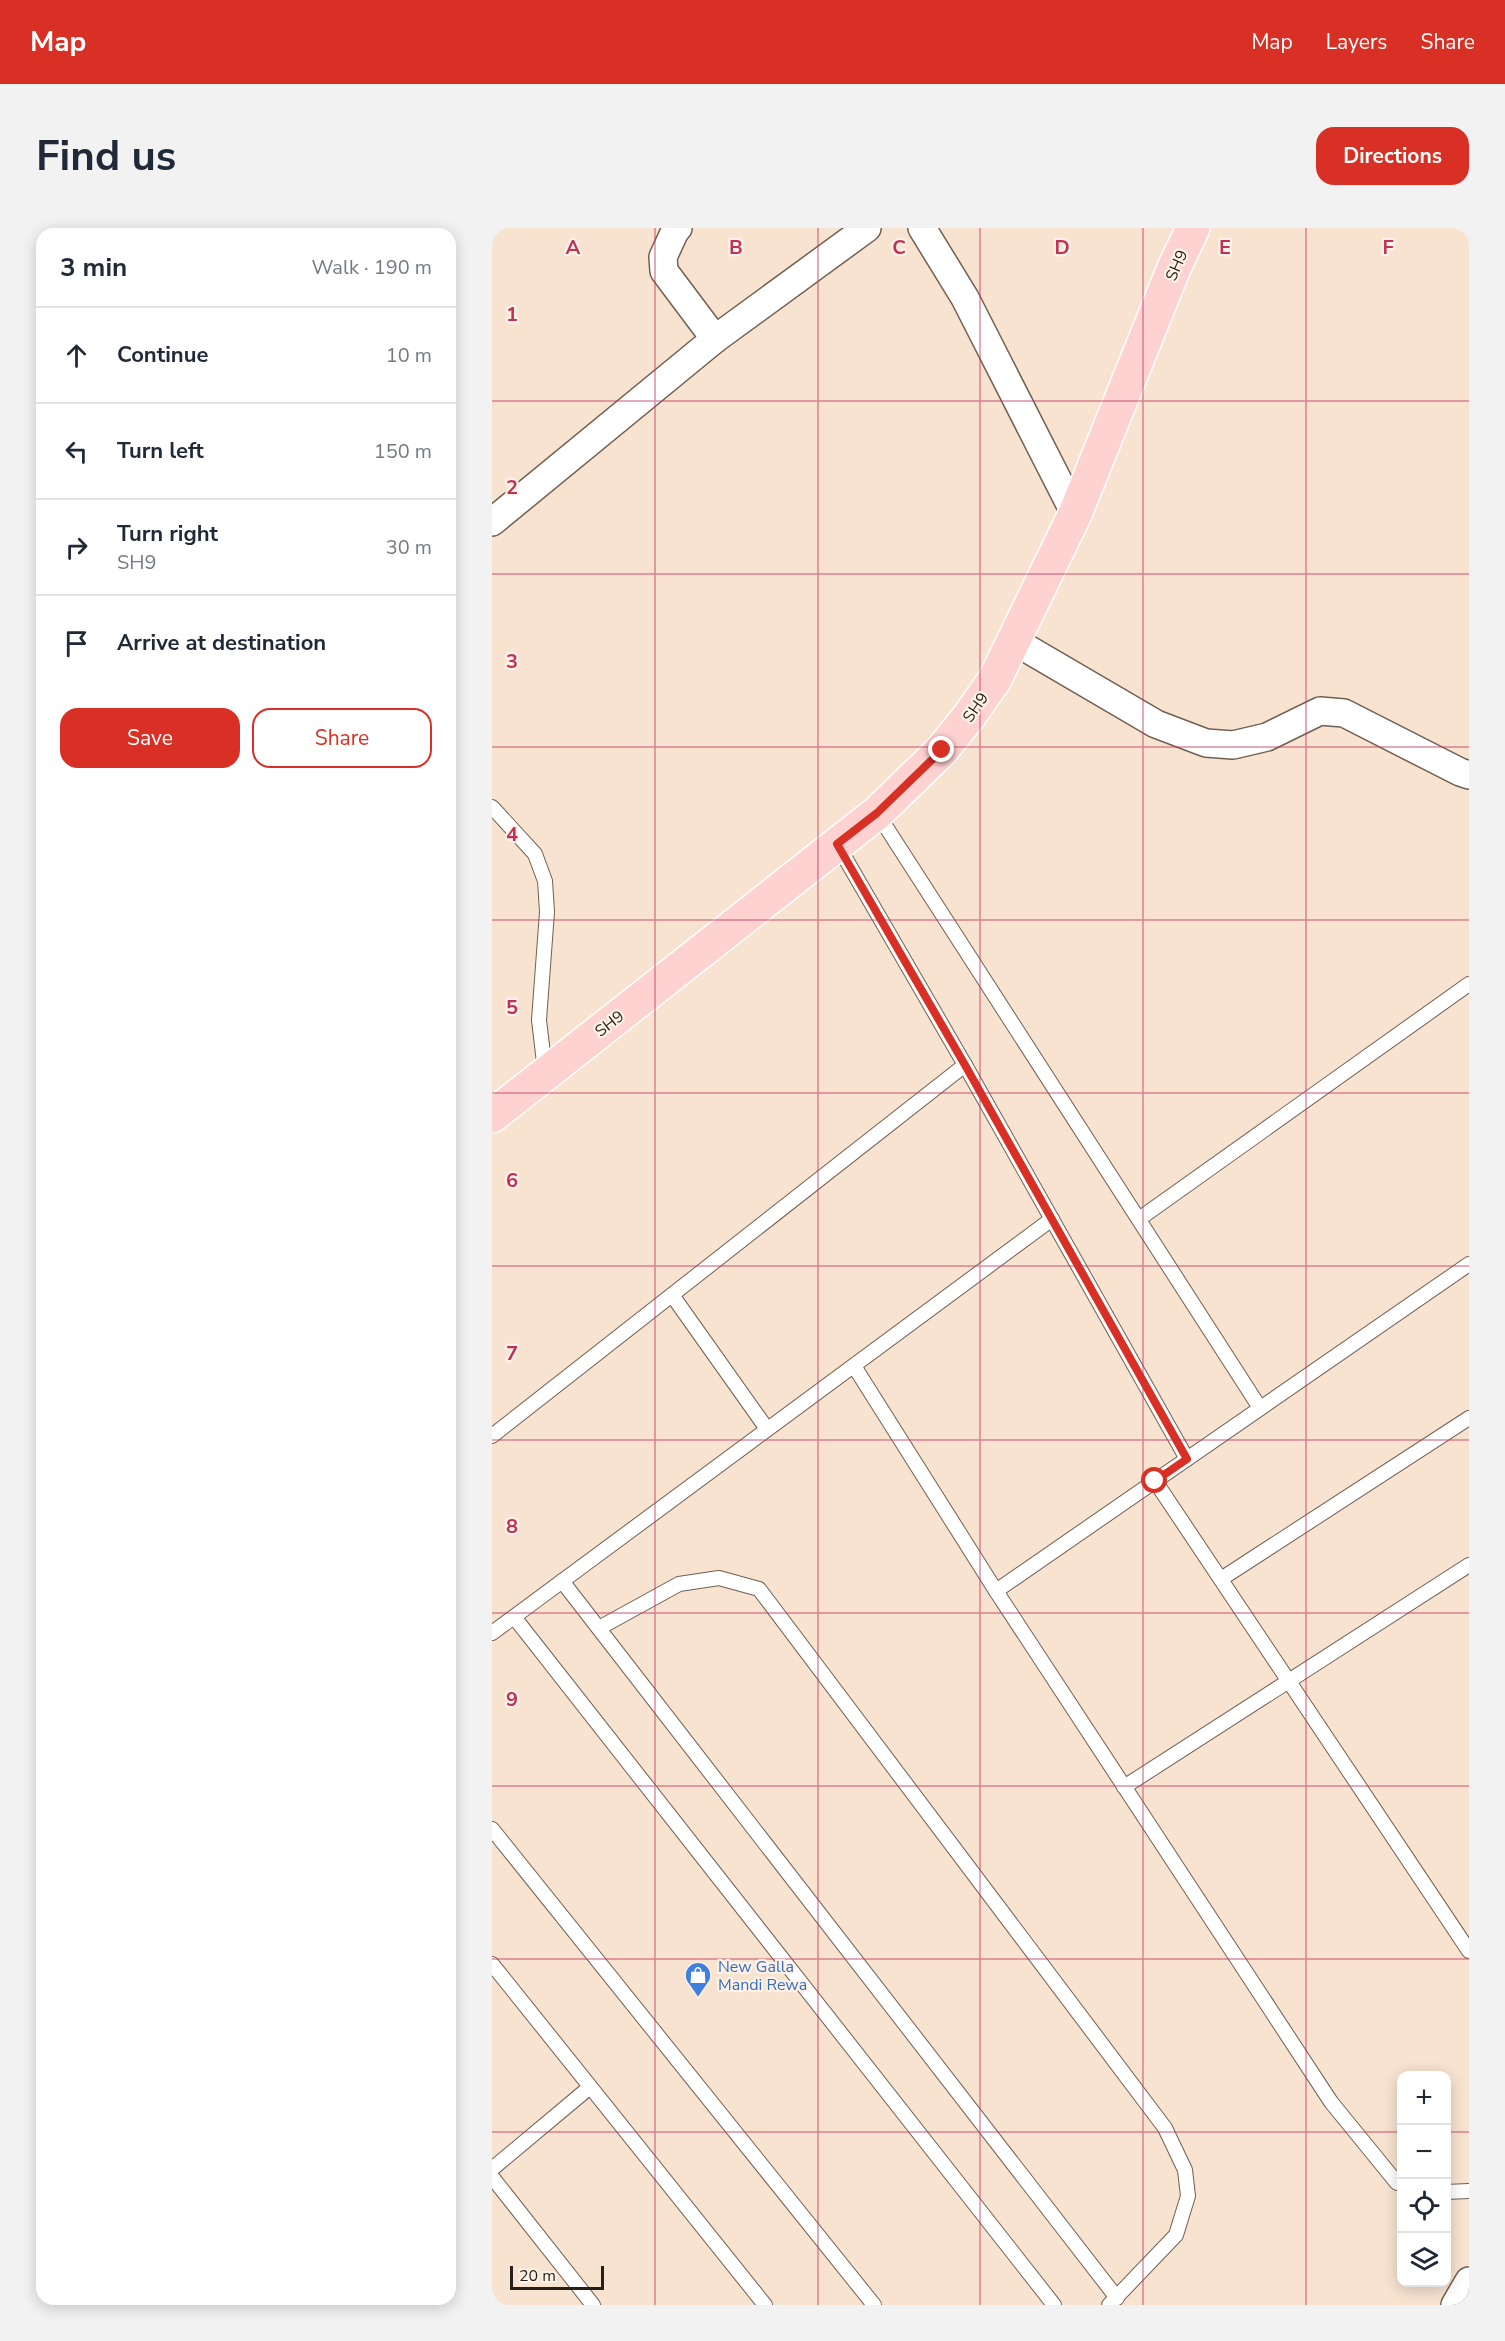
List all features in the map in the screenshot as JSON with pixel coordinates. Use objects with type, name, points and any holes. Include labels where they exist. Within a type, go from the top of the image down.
[{"type":"main road","name":"SH9","points":[[492,1116],[877,813],[942,750],[970,715],[995,679],[1075,514],[1174,268],[1194,228]]},
{"type":"street","points":[[678,228],[663,257],[664,271],[715,339]]},
{"type":"street","points":[[492,522],[715,339],[867,228]]},
{"type":"street","points":[[922,228],[965,298],[1075,514]]},
{"type":"street","points":[[1014,641],[1156,724],[1206,743],[1233,745],[1256,740],[1267,737],[1320,711],[1344,713],[1469,775]]},
{"type":"street","points":[[1455,2305],[1469,2281]]},
{"type":"lane","points":[[492,807],[535,854],[545,881],[547,912],[539,1020],[546,1073]]},
{"type":"lane","points":[[877,813],[1260,1408]]},
{"type":"lane","points":[[837,844],[965,1065],[1187,1459]]},
{"type":"lane","points":[[1139,1219],[1469,984]]},
{"type":"lane","points":[[492,1436],[965,1065]]},
{"type":"lane","points":[[492,1633],[1052,1219]]},
{"type":"lane","points":[[996,1591],[1469,1264]]},
{"type":"lane","points":[[672,1294],[767,1430]]},
{"type":"lane","points":[[854,1366],[996,1591],[1331,2102],[1397,2182]]},
{"type":"lane","points":[[1221,1579],[1469,1418]]},
{"type":"lane","points":[[1155,1481],[1469,1951]]},
{"type":"lane","points":[[1124,1787],[1469,1565]]},
{"type":"lane","points":[[562,1581],[1113,2302],[1176,2235],[1188,2196],[1185,2170],[1165,2128],[759,1589],[719,1578],[679,1584],[599,1628]]},
{"type":"lane","points":[[514,1617],[1054,2305]]},
{"type":"lane","points":[[492,1829],[874,2305]]},
{"type":"lane","points":[[492,1964],[765,2305]]},
{"type":"lane","points":[[492,2169],[590,2086]]},
{"type":"lane","points":[[492,2177],[593,2305]]},
{"type":"lane","points":[[1451,2192],[1469,2192]]},
{"type":"place","name":"New Galla Mandi Rewa","points":[[698,1998]]},
{"type":"route","points":[[942,750],[877,813],[837,844],[965,1065],[1187,1459],[1155,1481]]}]
